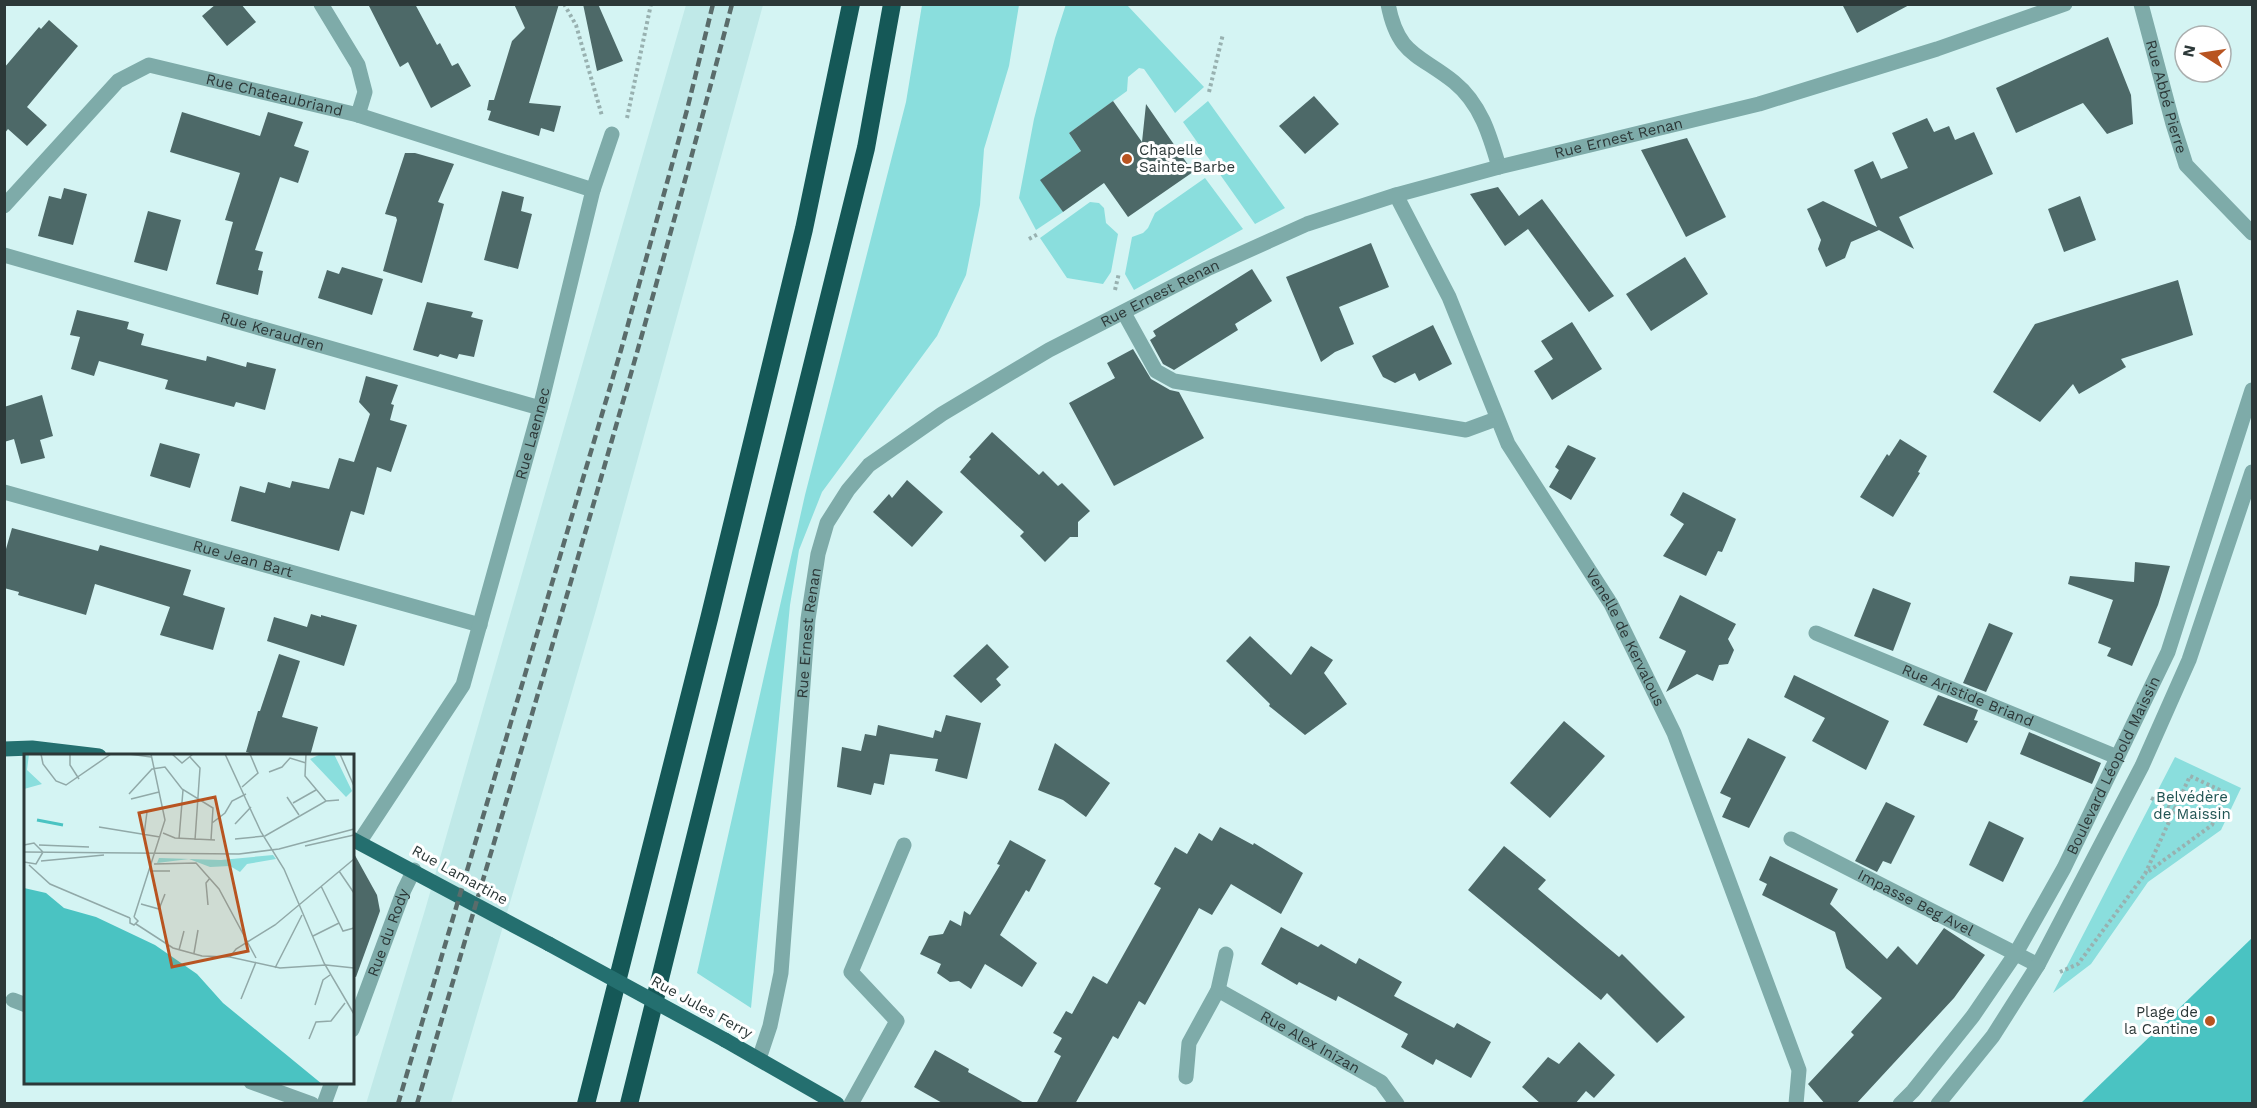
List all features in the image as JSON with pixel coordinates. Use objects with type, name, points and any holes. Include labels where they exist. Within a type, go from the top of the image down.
[{"type":"highway","points":[[586,1104],[706,630],[804,229],[850,4]]},
{"type":"highway","points":[[629,1104],[866,148],[892,4]]},
{"type":"main road","points":[[4,749],[32,748],[82,754]]},
{"type":"main road","name":"Rue Lamartine","points":[[356,840],[549,944]]},
{"type":"main road","name":"Rue Jules Ferry","points":[[549,944],[837,1104]]},
{"type":"street","points":[[321,4],[358,64],[365,92],[358,115]]},
{"type":"street","points":[[1388,4],[1392,22],[1407,50],[1455,83],[1487,124],[1499,167]]},
{"type":"street","name":"Rue Ernest Renan","points":[[759,1059],[770,1026],[781,973],[808,619],[818,554],[827,523],[848,490],[869,465],[933,420],[1049,350],[1207,269],[1307,224],[1396,195],[1499,167],[1760,104],[1937,49],[2065,4]]},
{"type":"street","name":"Rue Abbé Pierre","points":[[2142,4],[2186,165],[2253,233]]},
{"type":"street","name":"Rue Chateaubriand","points":[[4,206],[118,81],[150,65],[358,115],[593,190]]},
{"type":"street","name":"Rue Laennec","points":[[356,840],[463,685],[540,408],[593,190],[612,134]]},
{"type":"street","name":"Venelle de Kervalous","points":[[1396,195],[1449,297],[1508,444],[1611,604],[1674,733],[1799,1070],[1796,1104]]},
{"type":"street","name":"Rue Keraudren","points":[[4,255],[540,408]]},
{"type":"street","points":[[1124,313],[1156,371],[1174,381],[1466,430],[1497,419]]},
{"type":"street","name":"Boulevard Léopold Maissin","points":[[1900,1104],[1973,1016],[2016,953],[2064,868],[2168,652],[2253,390]]},
{"type":"street","name":"Boulevard Léopold Maissin","points":[[1938,1104],[1993,1036],[2038,965],[2142,766],[2189,660],[2253,472]]},
{"type":"street","name":"Rue Jean Bart","points":[[4,492],[480,625]]},
{"type":"street","name":"Rue Aristide Briand","points":[[1816,633],[2117,757]]},
{"type":"street","name":"Impasse Beg Avel","points":[[1791,839],[2038,965]]},
{"type":"street","points":[[851,1104],[897,1021],[851,972],[904,845]]},
{"type":"street","name":"Rue du Rody","points":[[354,1025],[414,870]]},
{"type":"street","points":[[1186,1077],[1189,1043],[1218,990],[1226,954]]},
{"type":"street","name":"Rue Alex Inizan","points":[[1218,990],[1381,1082],[1397,1104]]},
{"type":"street","points":[[254,1084],[312,1104]]},
{"type":"street","points":[[324,1104],[332,1084]]},
{"type":"path","points":[[564,4],[576,25],[599,110],[612,134],[627,119],[651,4]]},
{"type":"path","points":[[1209,92],[1223,34]]},
{"type":"path","points":[[1029,239],[1038,234]]},
{"type":"path","points":[[2057,972],[2078,964],[2145,874],[2190,776],[2226,793],[2212,825],[2145,874]]},
{"type":"path","points":[[2145,795],[2174,809]]},
{"type":"shaded area","points":[[686,5],[763,5],[596,610],[451,1103],[366,1104],[425,910]]},
{"type":"shaded area","name":"Plage de la Cantine","points":[[2252,938],[2252,1103],[2081,1103]]},
{"type":"green space","points":[[1066,4],[1127,5],[1204,87],[1175,113],[1144,69],[1139,68],[1128,77],[1127,91],[1069,133],[1081,151],[1041,180],[1063,212],[1036,230],[1019,198],[1034,119]]},
{"type":"green space","points":[[922,5],[1019,5],[1009,66],[984,149],[980,205],[966,275],[937,336],[822,492],[799,550],[790,605],[751,1008],[697,973],[805,495],[906,102]]},
{"type":"green space","points":[[1208,101],[1285,208],[1255,224],[1183,122]]},
{"type":"green space","points":[[1205,178],[1243,229],[1134,290],[1125,274],[1132,237],[1143,233],[1148,228],[1155,213]]},
{"type":"green space","points":[[1090,202],[1099,203],[1104,208],[1106,223],[1118,234],[1111,272],[1103,284],[1067,278],[1040,238]]},
{"type":"green space","name":"Belvédère de Maissin","points":[[2175,757],[2241,788],[2221,830],[2148,882],[2091,964],[2053,993]]},
{"type":"building","points":[[216,4],[241,4],[256,22],[227,46],[202,16]]},
{"type":"building","points":[[368,4],[415,4],[437,45],[440,43],[452,66],[458,63],[471,86],[431,108],[408,62],[400,67]]},
{"type":"building","points":[[514,4],[559,4],[529,103],[561,106],[554,132],[541,128],[539,136],[488,120],[491,111],[487,110],[489,100],[494,100],[512,41],[525,28]]},
{"type":"building","points":[[583,4],[598,4],[623,61],[597,71]]},
{"type":"building","points":[[1842,4],[1911,4],[1857,33]]},
{"type":"building","points":[[49,20],[78,46],[27,107],[47,125],[27,146],[8,129],[4,134],[4,68],[39,27],[41,29]]},
{"type":"building","points":[[2108,37],[2131,95],[2133,124],[2107,134],[2083,103],[2016,133],[1996,88]]},
{"type":"building","points":[[1314,96],[1339,124],[1305,154],[1279,126]]},
{"type":"building","name":"Chapelle Sainte-Barbe","points":[[1113,101],[1142,142],[1146,104],[1193,172],[1128,217],[1104,183],[1063,212],[1040,180],[1081,151],[1069,133]]},
{"type":"building","points":[[182,112],[260,136],[268,112],[303,122],[294,146],[309,151],[298,183],[280,177],[255,250],[263,252],[258,270],[263,271],[258,295],[216,284],[233,222],[225,220],[240,173],[170,152]]},
{"type":"building","points":[[1927,118],[1934,132],[1949,126],[1955,140],[1974,132],[1993,174],[1899,217],[1914,249],[1879,230],[1851,242],[1845,258],[1826,267],[1818,249],[1821,240],[1807,209],[1823,201],[1877,227],[1854,170],[1873,161],[1881,179],[1908,168],[1892,133]]},
{"type":"building","points":[[1687,138],[1726,217],[1686,237],[1641,150]]},
{"type":"building","points":[[405,153],[415,153],[454,164],[438,202],[444,204],[422,283],[383,271],[397,220],[396,217],[385,214]]},
{"type":"building","points":[[1498,187],[1519,216],[1542,199],[1614,296],[1589,312],[1528,229],[1505,246],[1470,194]]},
{"type":"building","points":[[64,188],[87,194],[73,245],[38,236],[49,196],[61,199]]},
{"type":"building","points":[[502,191],[524,197],[521,211],[532,214],[518,269],[484,260]]},
{"type":"building","points":[[2080,196],[2096,240],[2064,252],[2048,209]]},
{"type":"building","points":[[148,211],[181,220],[167,271],[134,262]]},
{"type":"building","points":[[1371,243],[1389,287],[1339,307],[1354,344],[1335,352],[1321,362],[1286,277]]},
{"type":"building","points":[[1685,257],[1708,294],[1651,331],[1626,294]]},
{"type":"building","points":[[342,267],[383,279],[372,315],[318,298],[327,270],[339,274]]},
{"type":"building","points":[[1252,269],[1272,301],[1235,324],[1238,330],[1174,370],[1163,364],[1150,340],[1156,336],[1153,331]]},
{"type":"building","points":[[2178,280],[2193,335],[2121,359],[2126,367],[2079,394],[2073,384],[2040,422],[1993,392],[2035,324]]},
{"type":"building","points":[[427,302],[473,312],[471,317],[483,320],[474,357],[459,354],[457,359],[440,354],[438,357],[413,350]]},
{"type":"building","points":[[77,310],[129,322],[127,329],[144,334],[141,345],[206,361],[207,356],[246,367],[247,362],[276,369],[265,410],[236,402],[234,407],[165,389],[168,380],[99,361],[94,376],[71,369],[80,337],[70,335]]},
{"type":"building","points":[[1572,322],[1602,369],[1552,400],[1534,371],[1553,359],[1541,341]]},
{"type":"building","points":[[1433,325],[1452,364],[1419,381],[1415,373],[1395,383],[1383,377],[1372,356]]},
{"type":"building","points":[[1133,349],[1151,379],[1170,390],[1179,392],[1204,438],[1114,486],[1069,403],[1115,378],[1107,363]]},
{"type":"building","points":[[366,376],[398,385],[391,404],[394,405],[390,420],[407,425],[391,472],[377,467],[364,515],[351,511],[339,551],[231,521],[240,486],[265,493],[268,482],[290,488],[292,481],[329,489],[339,458],[354,462],[370,414],[359,402]]},
{"type":"building","points":[[42,395],[53,436],[40,440],[45,458],[21,464],[14,439],[4,442],[4,407]]},
{"type":"building","points":[[992,432],[1039,475],[1043,471],[1058,486],[1062,483],[1090,511],[1078,522],[1078,537],[1070,537],[1045,562],[1020,536],[1024,532],[960,472],[971,459],[969,457]]},
{"type":"building","points":[[1900,439],[1927,456],[1918,472],[1920,473],[1893,517],[1860,497],[1887,454],[1889,456]]},
{"type":"building","points":[[160,443],[200,454],[190,488],[150,476]]},
{"type":"building","points":[[1568,445],[1596,458],[1571,500],[1549,487],[1559,470],[1555,467]]},
{"type":"building","points":[[907,480],[943,512],[912,547],[873,512],[889,494],[892,498]]},
{"type":"building","points":[[1683,492],[1736,519],[1722,552],[1718,551],[1706,576],[1663,556],[1684,524],[1670,515]]},
{"type":"building","points":[[12,528],[98,551],[100,545],[191,570],[183,595],[225,608],[213,650],[160,635],[170,607],[95,584],[86,615],[18,595],[19,592],[4,588],[4,556]]},
{"type":"building","points":[[2135,562],[2170,566],[2158,605],[2132,666],[2107,656],[2111,648],[2098,643],[2113,600],[2068,584],[2070,576],[2134,582]]},
{"type":"building","points":[[1873,588],[1911,603],[1893,651],[1854,636]]},
{"type":"building","points":[[1680,595],[1736,624],[1728,639],[1734,650],[1728,664],[1719,665],[1713,681],[1697,674],[1666,692],[1686,651],[1659,638]]},
{"type":"building","points":[[311,614],[357,625],[344,666],[267,641],[274,617],[307,627]]},
{"type":"building","points":[[1989,623],[2013,633],[1986,692],[1963,683]]},
{"type":"building","points":[[1250,636],[1291,675],[1311,646],[1333,660],[1324,673],[1347,704],[1305,735],[1269,706],[1270,704],[1226,661]]},
{"type":"building","points":[[987,644],[1009,667],[996,679],[1001,685],[981,703],[953,676]]},
{"type":"building","points":[[279,654],[300,661],[282,717],[318,727],[311,754],[246,752],[258,711],[260,711]]},
{"type":"building","points":[[1794,675],[1889,721],[1866,770],[1812,741],[1825,718],[1784,697]]},
{"type":"building","points":[[1938,695],[1978,710],[1974,720],[1978,721],[1967,743],[1923,725]]},
{"type":"building","points":[[946,715],[981,723],[967,779],[935,771],[938,759],[890,754],[884,785],[874,783],[871,795],[837,787],[842,747],[861,751],[865,734],[876,736],[878,725],[933,738],[935,730],[941,732]]},
{"type":"building","points":[[1564,721],[1605,756],[1550,818],[1510,783]]},
{"type":"building","points":[[2029,732],[2101,763],[2092,784],[2020,754]]},
{"type":"building","points":[[1748,738],[1786,757],[1749,828],[1722,817],[1731,798],[1720,793]]},
{"type":"building","points":[[1055,743],[1110,783],[1086,817],[1063,800],[1038,790]]},
{"type":"building","points":[[1886,802],[1915,816],[1891,864],[1883,861],[1877,872],[1855,861]]},
{"type":"building","points":[[1989,821],[2024,838],[2003,882],[1969,865]]},
{"type":"building","points":[[1220,827],[1253,845],[1254,843],[1303,873],[1281,914],[1231,884],[1212,915],[1199,908],[1145,1005],[1139,1001],[1118,1039],[1113,1036],[1075,1104],[1036,1104],[1061,1056],[1054,1052],[1062,1038],[1053,1033],[1066,1011],[1072,1014],[1093,976],[1107,984],[1161,888],[1154,884],[1175,847],[1187,854],[1199,833],[1212,841]]},
{"type":"building","points":[[1010,840],[1046,860],[1029,892],[1026,890],[1000,935],[1037,963],[1022,987],[985,964],[971,989],[959,981],[950,982],[937,973],[941,964],[920,954],[929,936],[943,934],[950,920],[961,926],[964,911],[970,915],[1000,865],[997,864]]},
{"type":"building","points":[[1504,846],[1546,880],[1538,889],[1619,957],[1622,954],[1685,1017],[1657,1043],[1607,993],[1601,1000],[1468,890]]},
{"type":"building","points":[[354,854],[377,895],[380,911],[356,977],[354,976]]},
{"type":"building","points":[[1770,856],[1838,889],[1830,904],[1887,959],[1898,946],[1917,965],[1944,928],[1985,955],[1954,998],[1856,1104],[1825,1104],[1808,1084],[1854,1035],[1851,1032],[1882,998],[1846,968],[1835,932],[1762,895],[1767,884],[1759,880]]},
{"type":"building","points":[[1281,927],[1318,947],[1321,944],[1356,964],[1359,958],[1402,982],[1394,996],[1454,1028],[1457,1023],[1491,1042],[1471,1078],[1436,1059],[1433,1065],[1401,1047],[1408,1034],[1338,996],[1336,1001],[1299,982],[1297,985],[1261,964]]},
{"type":"building","points":[[1579,1042],[1615,1075],[1594,1098],[1586,1091],[1575,1104],[1541,1104],[1522,1087],[1548,1057],[1559,1064]]},
{"type":"building","points":[[935,1050],[969,1069],[968,1072],[1026,1104],[944,1104],[914,1087]]},
{"type":"railway","points":[[398,1104],[621,350],[687,110],[713,4]]},
{"type":"railway","points":[[417,1104],[618,418],[732,4]]},
{"type":"place","name":"Chapelle Sainte-Barbe","points":[[1127,159]]},
{"type":"place","name":"Plage de la Cantine","points":[[2210,1021]]}]
